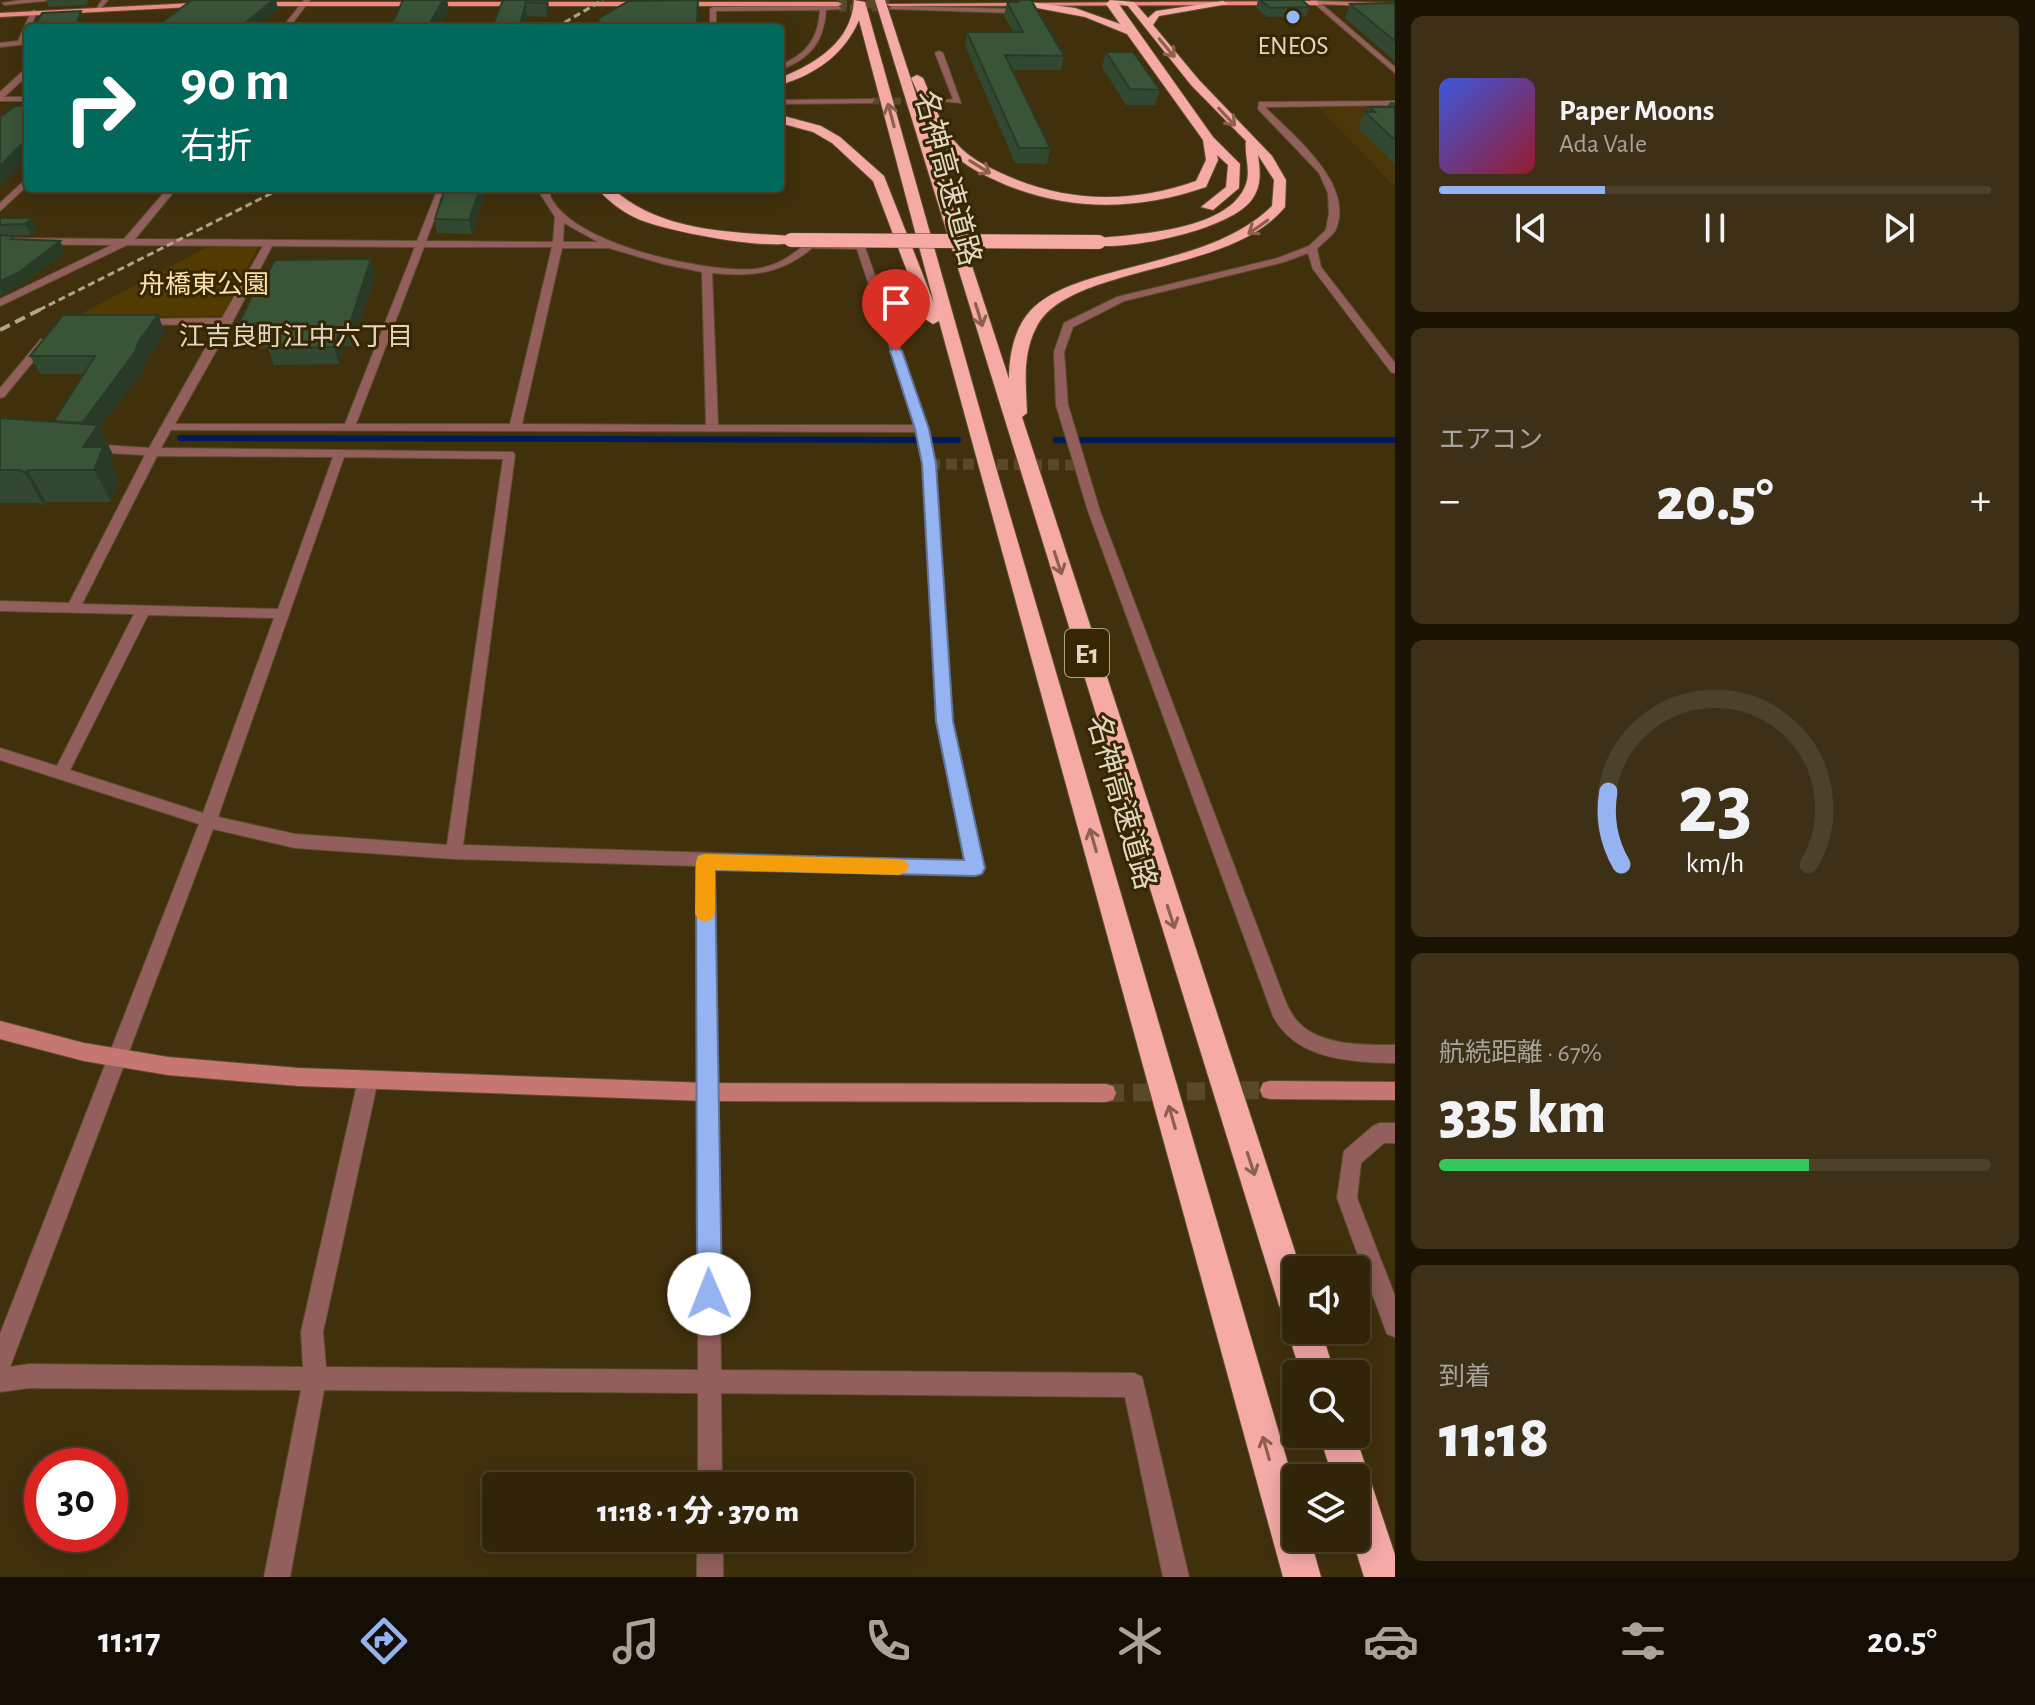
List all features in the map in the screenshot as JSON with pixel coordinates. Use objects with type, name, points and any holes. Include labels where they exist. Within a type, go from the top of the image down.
[{"type":"highway","points":[[1018,439],[1017,348],[1038,312],[1072,288],[1217,248],[1253,232],[1271,218],[1280,205],[1281,182],[1270,160],[1131,4],[1115,1]]},
{"type":"highway","points":[[1097,237],[1190,219],[1232,188],[1234,164],[1209,140],[1132,34],[1115,1]]},
{"type":"highway","points":[[784,80],[813,69],[841,47],[853,28],[877,3],[949,143],[979,168],[1036,194],[1091,203],[1139,202],[1171,196],[1201,184],[1212,160],[1209,140]]},
{"type":"highway","name":"名神高速道路","points":[[877,3],[1282,1261]]},
{"type":"highway","name":"名神高速道路","points":[[877,3],[986,460],[1302,1577]]},
{"type":"highway","points":[[1148,25],[1156,14],[1223,4]]},
{"type":"highway","points":[[1017,8],[1082,11],[1105,18],[1132,34]]},
{"type":"highway","points":[[784,120],[817,129],[836,140],[879,179],[986,460]]},
{"type":"highway","points":[[609,192],[631,210],[662,223],[716,235],[1168,235],[1214,221],[1248,196],[1254,179],[1251,142]]},
{"type":"highway","points":[[630,192],[649,207],[695,221],[790,235]]},
{"type":"highway","points":[[1370,1536],[1383,1577]]},
{"type":"main road","points":[[0,15],[101,4],[206,0]]},
{"type":"main road","points":[[877,3],[1017,8],[1115,1]]},
{"type":"main road","points":[[241,4],[503,2],[838,6]]},
{"type":"main road","points":[[1131,4],[1314,2]]},
{"type":"main road","points":[[3,3],[225,4]]},
{"type":"street","points":[[3,3],[51,0]]},
{"type":"street","points":[[1387,0],[1395,2]]},
{"type":"street","points":[[288,24],[305,2]]},
{"type":"street","points":[[498,16],[503,2]]},
{"type":"street","points":[[1314,2],[1395,2]]},
{"type":"street","points":[[1314,2],[1395,71]]},
{"type":"street","points":[[713,24],[713,9],[722,6],[838,6]]},
{"type":"street","points":[[784,66],[816,46],[822,31],[823,8]]},
{"type":"street","points":[[30,24],[34,12]]},
{"type":"street","points":[[0,45],[24,42]]},
{"type":"street","points":[[939,53],[958,101],[945,101]]},
{"type":"street","points":[[0,97],[24,75]]},
{"type":"street","points":[[0,97],[24,99]]},
{"type":"street","points":[[784,102],[872,101]]},
{"type":"street","points":[[1395,103],[1262,104],[1261,107],[1323,172],[1332,193],[1334,213],[1330,231],[1312,248],[1281,260],[1121,299],[1068,325],[1059,352],[1062,405],[1094,511],[1274,997],[1293,1030],[1321,1044],[1360,1054],[1395,1054]]},
{"type":"street","points":[[0,208],[24,184]]},
{"type":"street","points":[[0,303],[129,240],[170,192]]},
{"type":"street","points":[[0,1364],[208,821],[344,429],[440,192]]},
{"type":"street","points":[[0,754],[208,821],[295,841],[454,852],[705,862],[975,868],[944,721],[923,437],[861,246],[810,245],[793,260],[767,271],[707,269],[661,261],[610,245],[560,217],[545,192]]},
{"type":"street","points":[[515,429],[558,244],[560,217]]},
{"type":"street","points":[[0,241],[610,245]]},
{"type":"street","points":[[73,608],[153,452],[269,243]]},
{"type":"street","points":[[1312,248],[1316,267],[1395,370]]},
{"type":"street","points":[[707,269],[712,428]]},
{"type":"street","points":[[134,322],[228,321]]},
{"type":"street","points":[[0,395],[52,332]]},
{"type":"street","points":[[168,427],[712,428],[923,437]]},
{"type":"street","points":[[76,447],[153,452],[336,451],[509,455],[454,852]]},
{"type":"street","points":[[0,606],[281,614]]},
{"type":"street","points":[[61,773],[143,610]]},
{"type":"street","points":[[705,862],[710,1472]]},
{"type":"street","points":[[0,1030],[117,1058],[168,1066],[368,1080],[706,1092],[1106,1093]]},
{"type":"street","points":[[277,1577],[315,1377],[312,1332],[368,1080]]},
{"type":"street","points":[[1270,1090],[1395,1091]]},
{"type":"street","points":[[1395,1133],[1380,1133],[1351,1158],[1347,1198],[1395,1326]]},
{"type":"street","points":[[0,1380],[29,1376],[315,1377],[1134,1385],[1176,1577]]},
{"type":"street","points":[[710,1552],[710,1577]]},
{"type":"shaded area","points":[[1317,106],[1395,106],[1395,187]]},
{"type":"green space","name":"舟橋東公園","points":[[259,246],[222,316],[75,317],[207,247]]},
{"type":"building","points":[[192,0],[273,0],[244,24],[159,24]]},
{"type":"building","points":[[403,0],[443,0],[429,24],[392,24]]},
{"type":"building","points":[[503,0],[546,0],[545,3],[526,2],[520,24],[493,24]]},
{"type":"building","points":[[698,0],[697,24],[597,24],[599,18],[629,1]]},
{"type":"building","points":[[1031,0],[1064,56],[1005,55],[1050,148],[1019,148],[967,32],[1023,32],[1007,2]]},
{"type":"building","points":[[1260,0],[1302,0],[1310,7],[1270,8]]},
{"type":"building","points":[[1395,3],[1395,41],[1350,4]]},
{"type":"building","points":[[81,11],[76,24],[36,24],[42,13]]},
{"type":"building","points":[[1106,52],[1133,52],[1160,90],[1130,89]]},
{"type":"building","points":[[15,106],[24,106],[24,145],[0,166],[0,117]]},
{"type":"building","points":[[1369,107],[1395,107],[1395,140],[1365,112],[1375,112]]},
{"type":"building","points":[[444,192],[479,192],[469,220],[435,219]]},
{"type":"building","points":[[0,218],[32,218],[25,224],[0,225]]},
{"type":"building","points":[[0,235],[14,236],[11,239],[60,241],[18,273],[0,281]]},
{"type":"building","points":[[371,259],[348,329],[340,329],[334,347],[268,348],[277,330],[235,331],[259,282],[263,282],[275,260]]},
{"type":"building","points":[[63,315],[158,315],[139,341],[135,352],[82,423],[54,421],[95,356],[30,356]]},
{"type":"building","points":[[0,418],[98,425],[83,447],[103,447],[94,470],[28,470],[25,473],[0,470]]},
{"type":"waterway","points":[[180,438],[958,440]]},
{"type":"waterway","points":[[1056,440],[1395,440]]},
{"type":"tunnel","points":[[838,4],[890,4]]},
{"type":"tunnel","points":[[839,8],[892,8]]},
{"type":"tunnel","points":[[872,101],[945,101]]},
{"type":"tunnel","points":[[929,464],[1080,465]]},
{"type":"tunnel","points":[[1106,1093],[1270,1090]]},
{"type":"railway","points":[[562,24],[603,0]]},
{"type":"railway","points":[[39,310],[274,192]]},
{"type":"railway","points":[[0,330],[43,308]]},
{"type":"slow traffic","points":[[705,913],[705,862],[899,867]]},
{"type":"place","name":"ENEOS","points":[[1293,17]]},
{"type":"district","name":"江吉良町江中六丁目","points":[[296,336]]},
{"type":"route","points":[[709,1294],[705,862],[975,868],[944,721],[929,464],[922,429],[896,351]]}]
